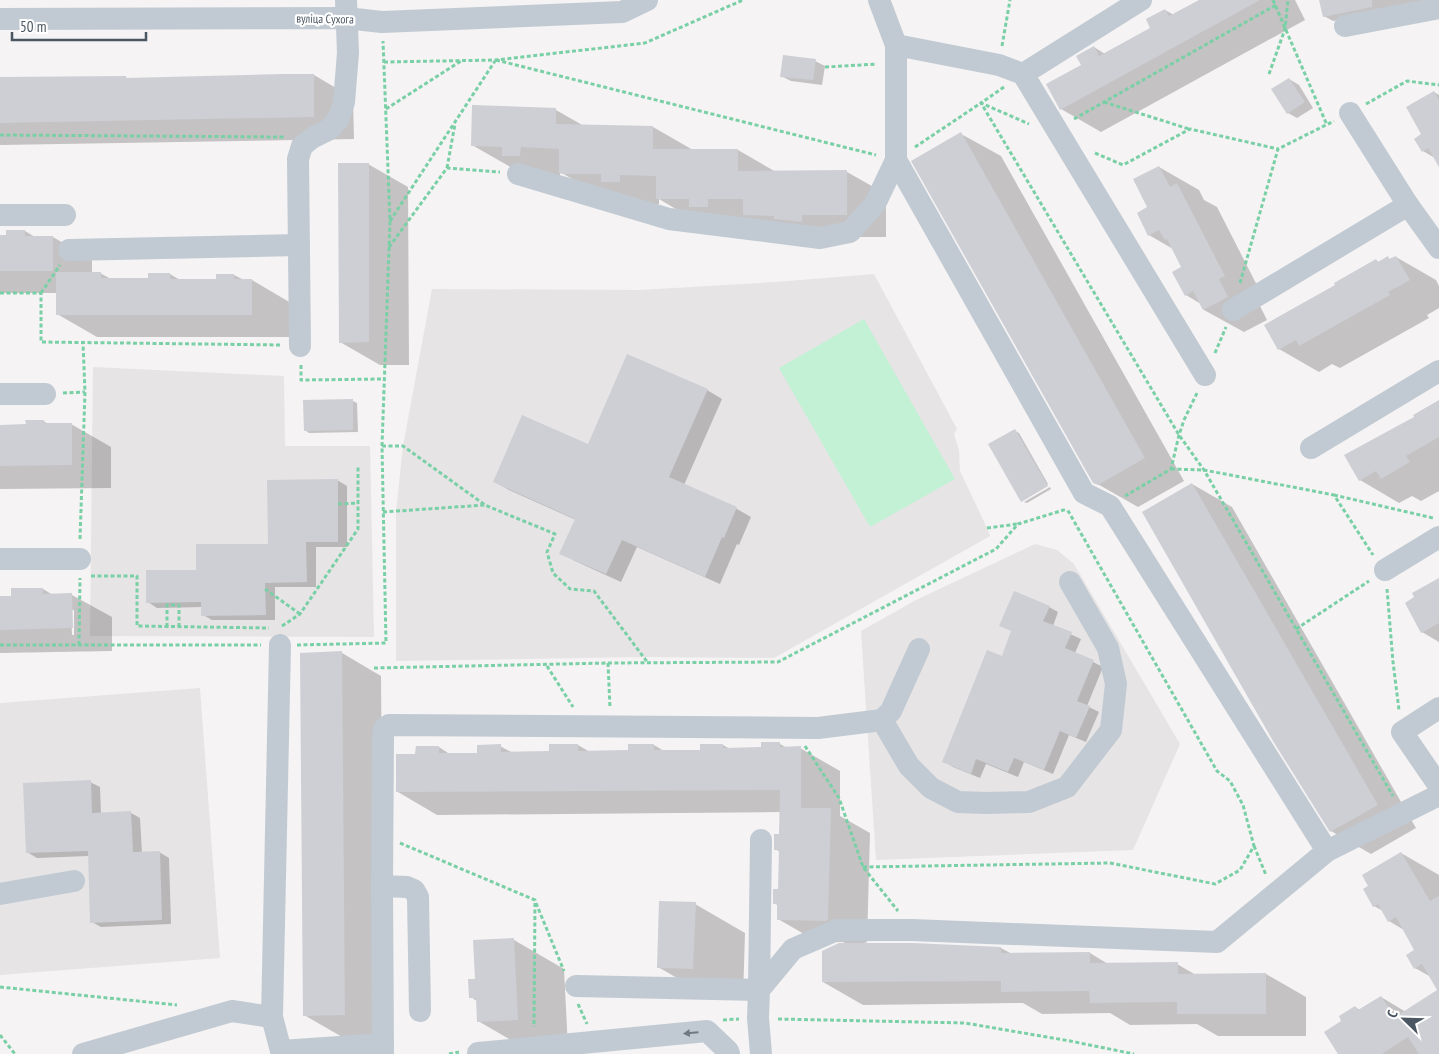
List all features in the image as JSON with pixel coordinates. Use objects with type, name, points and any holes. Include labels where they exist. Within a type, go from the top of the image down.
[{"type":"street","name":"вуліца Сухога","points":[[0,19],[346,9],[382,22],[622,12],[648,0]]},
{"type":"street","points":[[518,174],[668,219],[820,238],[850,232],[874,204],[896,160],[896,54],[879,0]]},
{"type":"street","points":[[1024,74],[1141,0]]},
{"type":"street","points":[[1345,26],[1439,8]]},
{"type":"street","points":[[300,346],[298,159],[302,146],[312,138],[330,129],[339,118],[344,102],[348,53],[346,9]]},
{"type":"street","points":[[896,54],[999,64],[1024,74],[1205,375]]},
{"type":"street","points":[[1350,113],[1408,205],[1439,248]]},
{"type":"street","points":[[896,160],[1084,493],[1110,506],[1327,851]]},
{"type":"street","points":[[1233,310],[1408,205]]},
{"type":"street","points":[[0,215],[65,215]]},
{"type":"street","points":[[69,250],[299,245]]},
{"type":"street","points":[[1311,448],[1439,371]]},
{"type":"street","points":[[0,394],[45,394]]},
{"type":"street","points":[[1385,570],[1439,537]]},
{"type":"street","points":[[0,559],[85,567]]},
{"type":"street","points":[[882,720],[909,766],[931,788],[958,802],[1030,802],[1067,786],[1112,730],[1116,684],[1108,648],[1070,582]]},
{"type":"street","points":[[277,633],[272,1017],[282,1052],[383,1049],[382,836],[384,728],[389,725],[818,728],[882,720],[892,711],[919,649]]},
{"type":"street","points":[[1439,708],[1402,732],[1439,786]]},
{"type":"street","points":[[759,990],[793,949],[837,930],[912,930],[1218,942],[1327,851],[1439,795]]},
{"type":"street","points":[[761,840],[758,1018],[761,1054]]},
{"type":"street","points":[[0,894],[74,881]]},
{"type":"street","points":[[382,886],[407,887],[414,890],[418,897],[420,1010]]},
{"type":"street","points":[[573,987],[759,990]]},
{"type":"street","points":[[83,1054],[232,1011],[272,1017]]},
{"type":"street","points":[[473,1052],[707,1031],[728,1050],[729,1054]]},
{"type":"path","points":[[384,62],[496,60],[645,42],[743,0]]},
{"type":"path","points":[[999,64],[1010,0]]},
{"type":"path","points":[[1273,0],[1327,125]]},
{"type":"path","points":[[1269,74],[1285,29],[1288,0]]},
{"type":"path","points":[[1057,129],[1276,5]]},
{"type":"path","points":[[85,567],[137,576],[137,626],[277,633],[386,643],[382,446],[390,221],[382,22]]},
{"type":"path","points":[[825,67],[896,54]]},
{"type":"path","points":[[390,221],[496,60]]},
{"type":"path","points":[[386,110],[461,61]]},
{"type":"path","points":[[1104,102],[1190,129]]},
{"type":"path","points":[[981,103],[1179,435],[1204,470],[1404,813]]},
{"type":"path","points":[[389,248],[447,168],[456,121]]},
{"type":"path","points":[[0,135],[312,138]]},
{"type":"path","points":[[447,168],[518,174]]},
{"type":"path","points":[[69,250],[41,293],[41,342],[300,346],[301,380],[384,379]]},
{"type":"path","points":[[0,293],[41,293]]},
{"type":"path","points":[[79,645],[85,567],[85,392],[83,343]]},
{"type":"path","points":[[382,446],[403,446],[485,505],[555,534],[547,552],[553,573],[570,589],[594,591],[648,663]]},
{"type":"path","points":[[0,645],[79,645],[277,633],[300,614],[358,529],[358,466]]},
{"type":"path","points":[[1171,469],[1204,470],[1334,495],[1439,520]]},
{"type":"path","points":[[1334,495],[1385,570],[1393,662],[1402,732]]},
{"type":"path","points":[[988,528],[1018,524],[1097,500]]},
{"type":"path","points":[[338,504],[358,503]]},
{"type":"path","points":[[383,512],[485,505]]},
{"type":"path","points":[[1067,509],[1217,771],[1230,781],[1243,805],[1254,846],[1274,895]]},
{"type":"path","points":[[374,668],[778,662],[996,550],[1018,524]]},
{"type":"path","points":[[1296,629],[1385,570]]},
{"type":"path","points":[[265,590],[300,614]]},
{"type":"path","points":[[167,626],[167,605],[179,605],[179,627]]},
{"type":"path","points":[[608,664],[611,727]]},
{"type":"path","points":[[546,665],[585,726]]},
{"type":"path","points":[[793,728],[839,798],[863,867],[912,930]]},
{"type":"path","points":[[382,836],[535,900],[589,1029]]},
{"type":"path","points":[[863,867],[1110,863],[1215,884],[1240,870],[1254,846]]},
{"type":"path","points":[[534,1028],[535,900]]},
{"type":"path","points":[[0,987],[184,1006]]},
{"type":"path","points":[[718,1020],[758,1018],[965,1022],[1134,1054]]},
{"type":"path","points":[[0,1035],[15,1054]]},
{"type":"path","points":[[449,1054],[473,1052]]},
{"type":"shaded area","points":[[874,274],[957,429],[954,434],[959,450],[960,471],[990,536],[774,658],[644,657],[396,661],[396,512],[403,446],[432,289],[640,290]]},
{"type":"shaded area","points":[[93,367],[284,376],[285,446],[370,446],[374,637],[90,636]]},
{"type":"shaded area","points":[[1035,544],[1057,550],[1074,564],[1180,744],[1133,850],[876,860],[861,631],[916,600]]},
{"type":"shaded area","points":[[200,688],[220,958],[0,975],[0,703]]},
{"type":"green space","points":[[864,319],[955,479],[870,527],[779,368]]},
{"type":"building","points":[[1199,0],[1260,0],[1060,110],[1046,84],[1081,65],[1076,56],[1094,46],[1099,56],[1150,28],[1146,19],[1165,9],[1169,16]]},
{"type":"building","points":[[1319,0],[1372,0],[1372,7],[1323,17]]},
{"type":"building","points":[[783,55],[816,59],[813,80],[780,77]]},
{"type":"building","points":[[314,74],[314,117],[0,123],[0,77],[126,76],[126,78]]},
{"type":"building","points":[[1289,78],[1305,102],[1287,114],[1271,89]]},
{"type":"building","points":[[1434,91],[1439,100],[1439,167],[1428,148],[1422,152],[1414,139],[1421,134],[1406,107]]},
{"type":"building","points":[[472,105],[556,108],[556,124],[653,126],[653,149],[738,149],[738,171],[847,170],[847,215],[802,215],[802,222],[774,219],[774,216],[743,215],[743,199],[708,199],[708,207],[689,207],[689,199],[656,199],[656,176],[620,175],[620,182],[601,182],[601,174],[559,173],[559,149],[521,147],[520,156],[502,156],[502,147],[471,146]]},
{"type":"building","points":[[961,132],[1145,458],[1098,485],[1093,483],[911,161]]},
{"type":"building","points":[[338,163],[369,163],[369,342],[339,343]]},
{"type":"building","points":[[1159,166],[1170,187],[1177,183],[1225,276],[1219,279],[1228,297],[1203,310],[1193,291],[1185,296],[1172,272],[1181,267],[1167,239],[1165,240],[1159,230],[1148,236],[1137,213],[1147,207],[1133,179]]},
{"type":"building","points":[[6,230],[25,230],[25,236],[53,236],[53,271],[0,271],[0,235],[6,235]]},
{"type":"building","points":[[1388,256],[1389,259],[1396,256],[1410,280],[1388,292],[1390,295],[1299,346],[1296,340],[1278,350],[1264,325],[1335,285],[1334,283],[1376,259],[1378,262]]},
{"type":"building","points":[[56,272],[101,272],[101,278],[148,278],[148,273],[170,273],[170,279],[216,279],[216,274],[234,274],[234,279],[252,279],[252,315],[56,315]]},
{"type":"building","points":[[627,354],[708,389],[669,477],[737,507],[705,577],[622,540],[606,574],[559,554],[575,519],[493,482],[522,415],[588,444]]},
{"type":"building","points":[[353,399],[353,430],[304,431],[303,400]]},
{"type":"building","points":[[1439,400],[1439,437],[1406,456],[1410,462],[1381,479],[1376,471],[1359,481],[1344,455],[1414,417],[1413,415]]},
{"type":"building","points":[[25,420],[44,420],[43,423],[72,423],[72,465],[0,466],[0,425],[26,424]]},
{"type":"building","points":[[1015,429],[1048,486],[1021,502],[988,444]]},
{"type":"building","points":[[338,479],[338,542],[306,542],[307,582],[265,583],[266,615],[201,616],[201,602],[146,603],[146,570],[196,570],[196,544],[268,544],[267,480]]},
{"type":"building","points":[[1192,483],[1378,805],[1330,832],[1273,741],[1142,512]]},
{"type":"building","points":[[1439,578],[1439,623],[1421,633],[1405,603],[1414,597],[1412,593]]},
{"type":"building","points":[[11,588],[43,588],[43,594],[72,593],[73,628],[0,630],[0,596],[11,596]]},
{"type":"building","points":[[1014,591],[1050,606],[1043,621],[1072,632],[1065,648],[1094,660],[1077,701],[1090,706],[1076,738],[1060,731],[1044,770],[1014,758],[1008,772],[976,759],[971,774],[942,762],[987,650],[1002,656],[1011,631],[999,626]]},
{"type":"building","points":[[342,651],[345,1015],[303,1016],[300,653]]},
{"type":"building","points":[[761,742],[780,742],[780,747],[801,746],[801,808],[831,808],[828,920],[777,920],[777,904],[773,904],[773,889],[778,889],[779,850],[774,850],[774,834],[779,834],[780,790],[396,792],[396,754],[415,754],[416,746],[439,746],[439,753],[477,753],[477,745],[501,744],[501,752],[549,751],[549,744],[578,744],[578,751],[628,750],[628,744],[654,744],[654,750],[700,750],[700,744],[723,744],[723,748],[761,747]]},
{"type":"building","points":[[91,780],[92,813],[131,811],[133,852],[160,851],[162,920],[90,923],[88,851],[26,853],[23,783]]},
{"type":"building","points":[[1401,852],[1430,901],[1439,896],[1439,1054],[1419,1054],[1408,1037],[1382,1054],[1338,1054],[1324,1032],[1341,1021],[1339,1016],[1355,1006],[1358,1010],[1381,996],[1395,1017],[1437,990],[1422,964],[1414,969],[1406,955],[1414,950],[1396,917],[1388,922],[1378,904],[1373,907],[1363,889],[1368,886],[1362,875]]},
{"type":"building","points":[[659,901],[696,902],[693,969],[657,968]]},
{"type":"building","points":[[514,938],[518,1020],[477,1022],[476,998],[469,998],[468,979],[475,979],[473,940]]},
{"type":"building","points":[[839,943],[912,943],[1001,947],[1001,953],[1090,952],[1090,963],[1178,962],[1178,974],[1266,973],[1266,1014],[1177,1014],[1177,1002],[1090,1003],[1089,991],[1001,992],[1001,981],[822,982],[822,951]]}]
